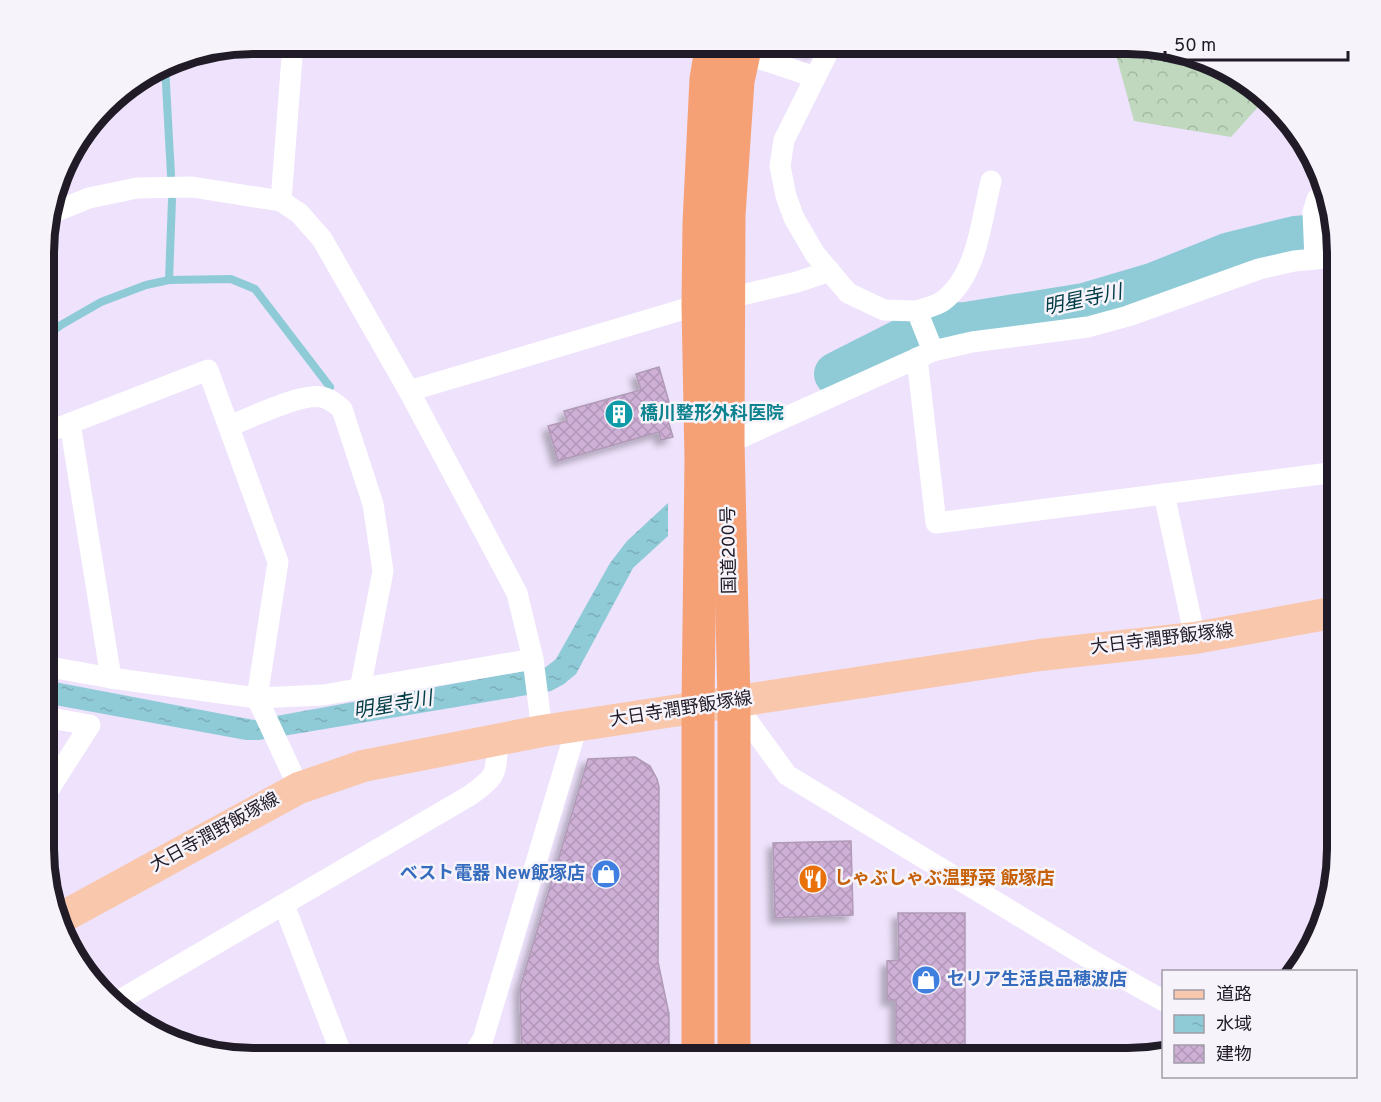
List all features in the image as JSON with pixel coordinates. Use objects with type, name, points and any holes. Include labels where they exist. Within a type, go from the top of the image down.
[{"type":"highway","name":"国道200号","points":[[723,54],[706,79],[699,223],[698,305],[715,450],[734,702],[735,1048]]},
{"type":"highway","name":"国道200号","points":[[698,1048],[698,707],[715,450],[729,298],[729,215],[738,81],[731,54]]},
{"type":"main road","name":"大日寺潤野飯塚線","points":[[66,915],[299,788],[363,766],[498,738],[541,718],[577,726],[1040,655],[1195,638],[1327,614]]},
{"type":"street","points":[[281,201],[292,54]]},
{"type":"street","points":[[751,54],[815,77]]},
{"type":"street","points":[[827,54],[784,140],[780,166],[786,196],[794,218],[815,254],[848,293],[884,310],[918,316],[942,302],[957,285],[970,262],[979,236],[990,181]]},
{"type":"street","points":[[59,210],[89,198],[137,188],[192,187],[281,201],[298,213],[322,239],[409,391],[517,592],[533,663],[541,718]]},
{"type":"street","points":[[1315,255],[1319,197]]},
{"type":"street","points":[[715,450],[926,350],[1088,327],[1128,316],[1259,269],[1315,255],[1327,256]]},
{"type":"street","points":[[729,298],[797,282],[830,271]]},
{"type":"street","points":[[409,391],[698,305]]},
{"type":"street","points":[[918,316],[926,350],[936,523],[1327,473]]},
{"type":"street","points":[[54,429],[208,370],[278,562],[261,704],[299,788]]},
{"type":"street","points":[[229,426],[300,398],[320,396],[342,409],[373,504],[384,571],[360,689]]},
{"type":"street","points":[[70,423],[111,678]]},
{"type":"street","points":[[1164,494],[1195,638]]},
{"type":"street","points":[[54,668],[261,704],[533,663]]},
{"type":"street","points":[[734,702],[787,776],[1100,965],[1162,1000]]},
{"type":"street","points":[[54,719],[90,725],[54,781]]},
{"type":"street","points":[[477,1048],[483,1039],[577,726]]},
{"type":"street","points":[[122,999],[459,802],[489,782],[495,773],[498,738]]},
{"type":"street","points":[[284,905],[340,1048]]},
{"type":"green space","points":[[1116,54],[1141,54],[1167,58],[1204,69],[1228,81],[1260,104],[1231,137],[1134,121]]},
{"type":"water","points":[[668,503],[668,536],[633,568],[576,674],[551,691],[259,740],[246,740],[54,705],[54,682],[254,720],[546,667],[556,659],[610,563],[627,541]]},
{"type":"building","name":"橋川整形外科医院","points":[[659,367],[673,416],[667,417],[673,437],[661,440],[659,432],[558,461],[548,426],[567,421],[564,411],[641,390],[636,374]]},
{"type":"building","name":"ベスト電器 New飯塚店","points":[[635,757],[650,766],[657,779],[659,787],[658,962],[669,1014],[669,1048],[522,1048],[520,988],[588,759]]},
{"type":"building","name":"しゃぶしゃぶ温野菜 飯塚店","points":[[851,841],[853,915],[775,918],[773,843]]},
{"type":"building","name":"セリア生活良品穂波店","points":[[898,913],[965,913],[965,1048],[896,1048],[896,1000],[887,1000],[887,961],[899,960]]},
{"type":"waterway","points":[[165,75],[171,175]]},
{"type":"waterway","points":[[169,280],[172,200]]},
{"type":"waterway","name":"明星寺川","points":[[836,374],[911,336],[941,325],[966,324],[1084,305],[1155,284],[1230,254],[1295,238],[1326,236]]},
{"type":"waterway","points":[[54,330],[101,302],[146,285],[169,280],[231,279],[255,289],[330,387]]},
{"type":"place","name":"橋川整形外科医院","points":[[619,414]]},
{"type":"place","name":"ベスト電器 New飯塚店","points":[[606,874]]},
{"type":"place","name":"しゃぶしゃぶ温野菜 飯塚店","points":[[813,879]]},
{"type":"place","name":"セリア生活良品穂波店","points":[[926,980]]}]
